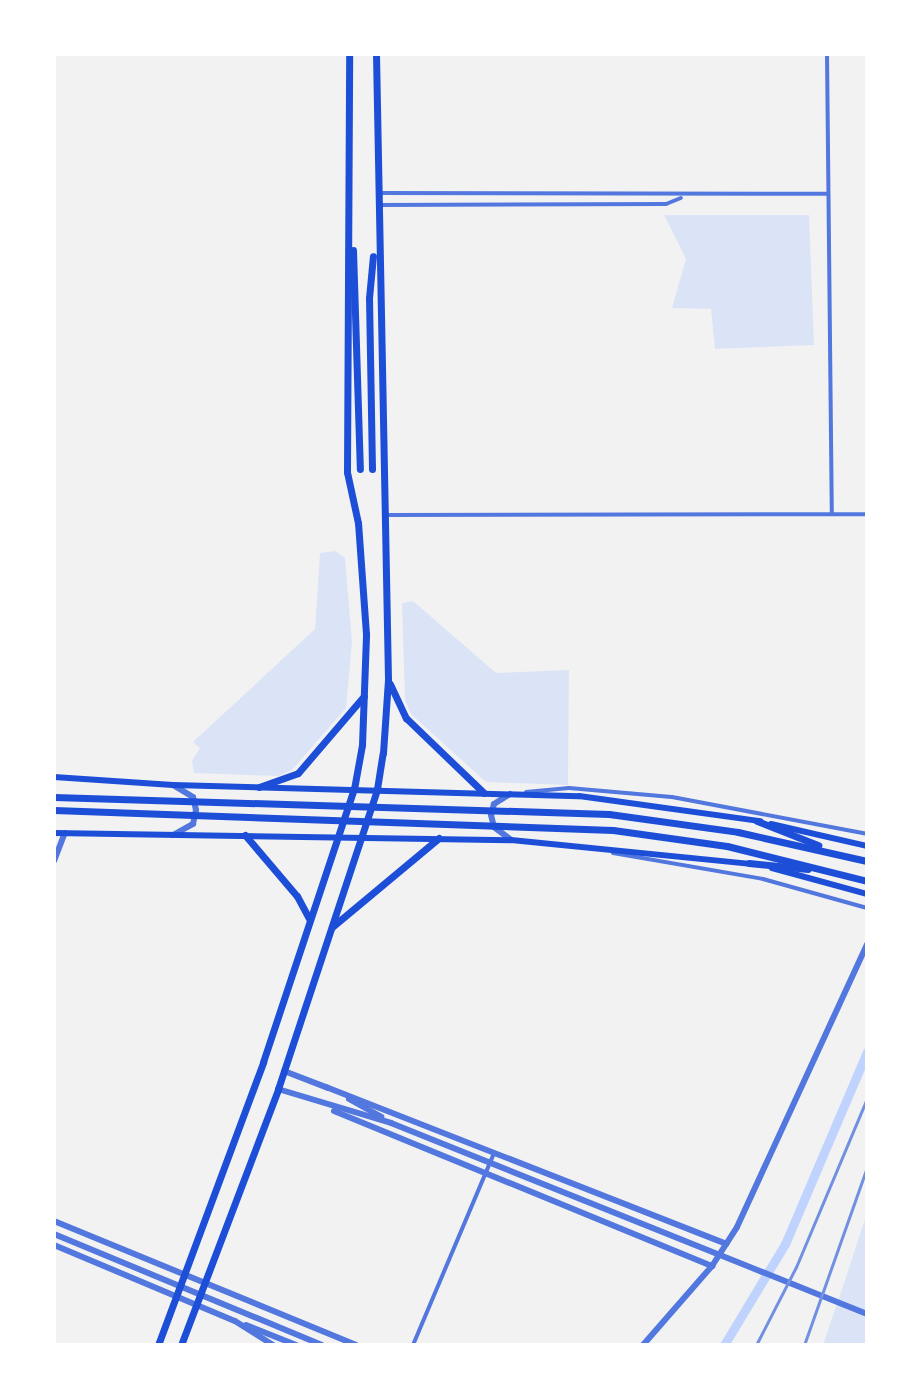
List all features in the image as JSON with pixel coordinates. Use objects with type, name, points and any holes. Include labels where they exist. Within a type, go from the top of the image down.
[{"type":"main road","points":[[349,54],[351,232],[360,469]]},
{"type":"main road","points":[[181,1345],[278,1089],[358,838],[377,789],[388,679],[376,231],[376,54]]},
{"type":"main road","points":[[372,469],[369,298],[376,231]]},
{"type":"main road","points":[[158,1345],[263,1062],[334,838],[354,789],[365,694],[358,523],[347,472],[344,299],[351,232]]},
{"type":"main road","points":[[388,679],[406,718],[484,793]]},
{"type":"main road","points":[[259,787],[298,773],[365,694]]},
{"type":"main road","points":[[54,777],[173,785],[513,793],[727,814],[867,846]]},
{"type":"main road","points":[[54,797],[595,813],[738,832],[867,858]]},
{"type":"main road","points":[[54,810],[613,830],[727,846],[867,881]]},
{"type":"main road","points":[[757,821],[839,853]]},
{"type":"main road","points":[[54,833],[439,838],[572,843],[834,872]]},
{"type":"main road","points":[[245,835],[297,896],[309,919]]},
{"type":"main road","points":[[330,928],[439,838]]},
{"type":"main road","points":[[749,863],[867,894]]},
{"type":"street","points":[[827,54],[832,514]]},
{"type":"street","points":[[376,193],[683,197],[828,194]]},
{"type":"street","points":[[376,205],[666,204],[683,197]]},
{"type":"street","points":[[384,515],[867,514]]},
{"type":"street","points":[[173,785],[193,797],[196,810],[193,824],[173,835]]},
{"type":"street","points":[[511,840],[494,827],[491,815],[500,798],[513,793],[569,788],[672,797],[867,834]]},
{"type":"street","points":[[54,861],[65,833]]},
{"type":"street","points":[[572,843],[763,879],[867,908]]},
{"type":"street","points":[[643,1345],[712,1266],[726,1244],[867,945]]},
{"type":"street","points":[[284,1071],[726,1244]]},
{"type":"street","points":[[326,1087],[391,1123]]},
{"type":"street","points":[[278,1089],[712,1266]]},
{"type":"street","points":[[309,1100],[391,1123],[867,1314]]},
{"type":"street","points":[[413,1345],[494,1153]]},
{"type":"street","points":[[54,1221],[356,1345]]},
{"type":"street","points":[[54,1234],[322,1345]]},
{"type":"street","points":[[54,1245],[296,1345]]},
{"type":"street","points":[[235,1321],[273,1345]]},
{"type":"shaded area","points":[[664,215],[809,215],[814,345],[715,349],[711,309],[672,308],[686,259]]},
{"type":"shaded area","points":[[335,551],[345,558],[352,642],[346,708],[292,770],[278,776],[194,773],[192,761],[200,748],[193,742],[315,629],[320,553]]},
{"type":"shaded area","points":[[413,601],[496,673],[569,670],[568,785],[486,782],[411,714],[405,700],[402,603]]},
{"type":"shaded area","points":[[867,1213],[867,1345],[823,1345],[845,1280]]},
{"type":"waterway","points":[[724,1345],[785,1244],[867,1052]]},
{"type":"railway","points":[[756,1345],[796,1267],[867,1098]]},
{"type":"railway","points":[[804,1345],[867,1167]]}]
